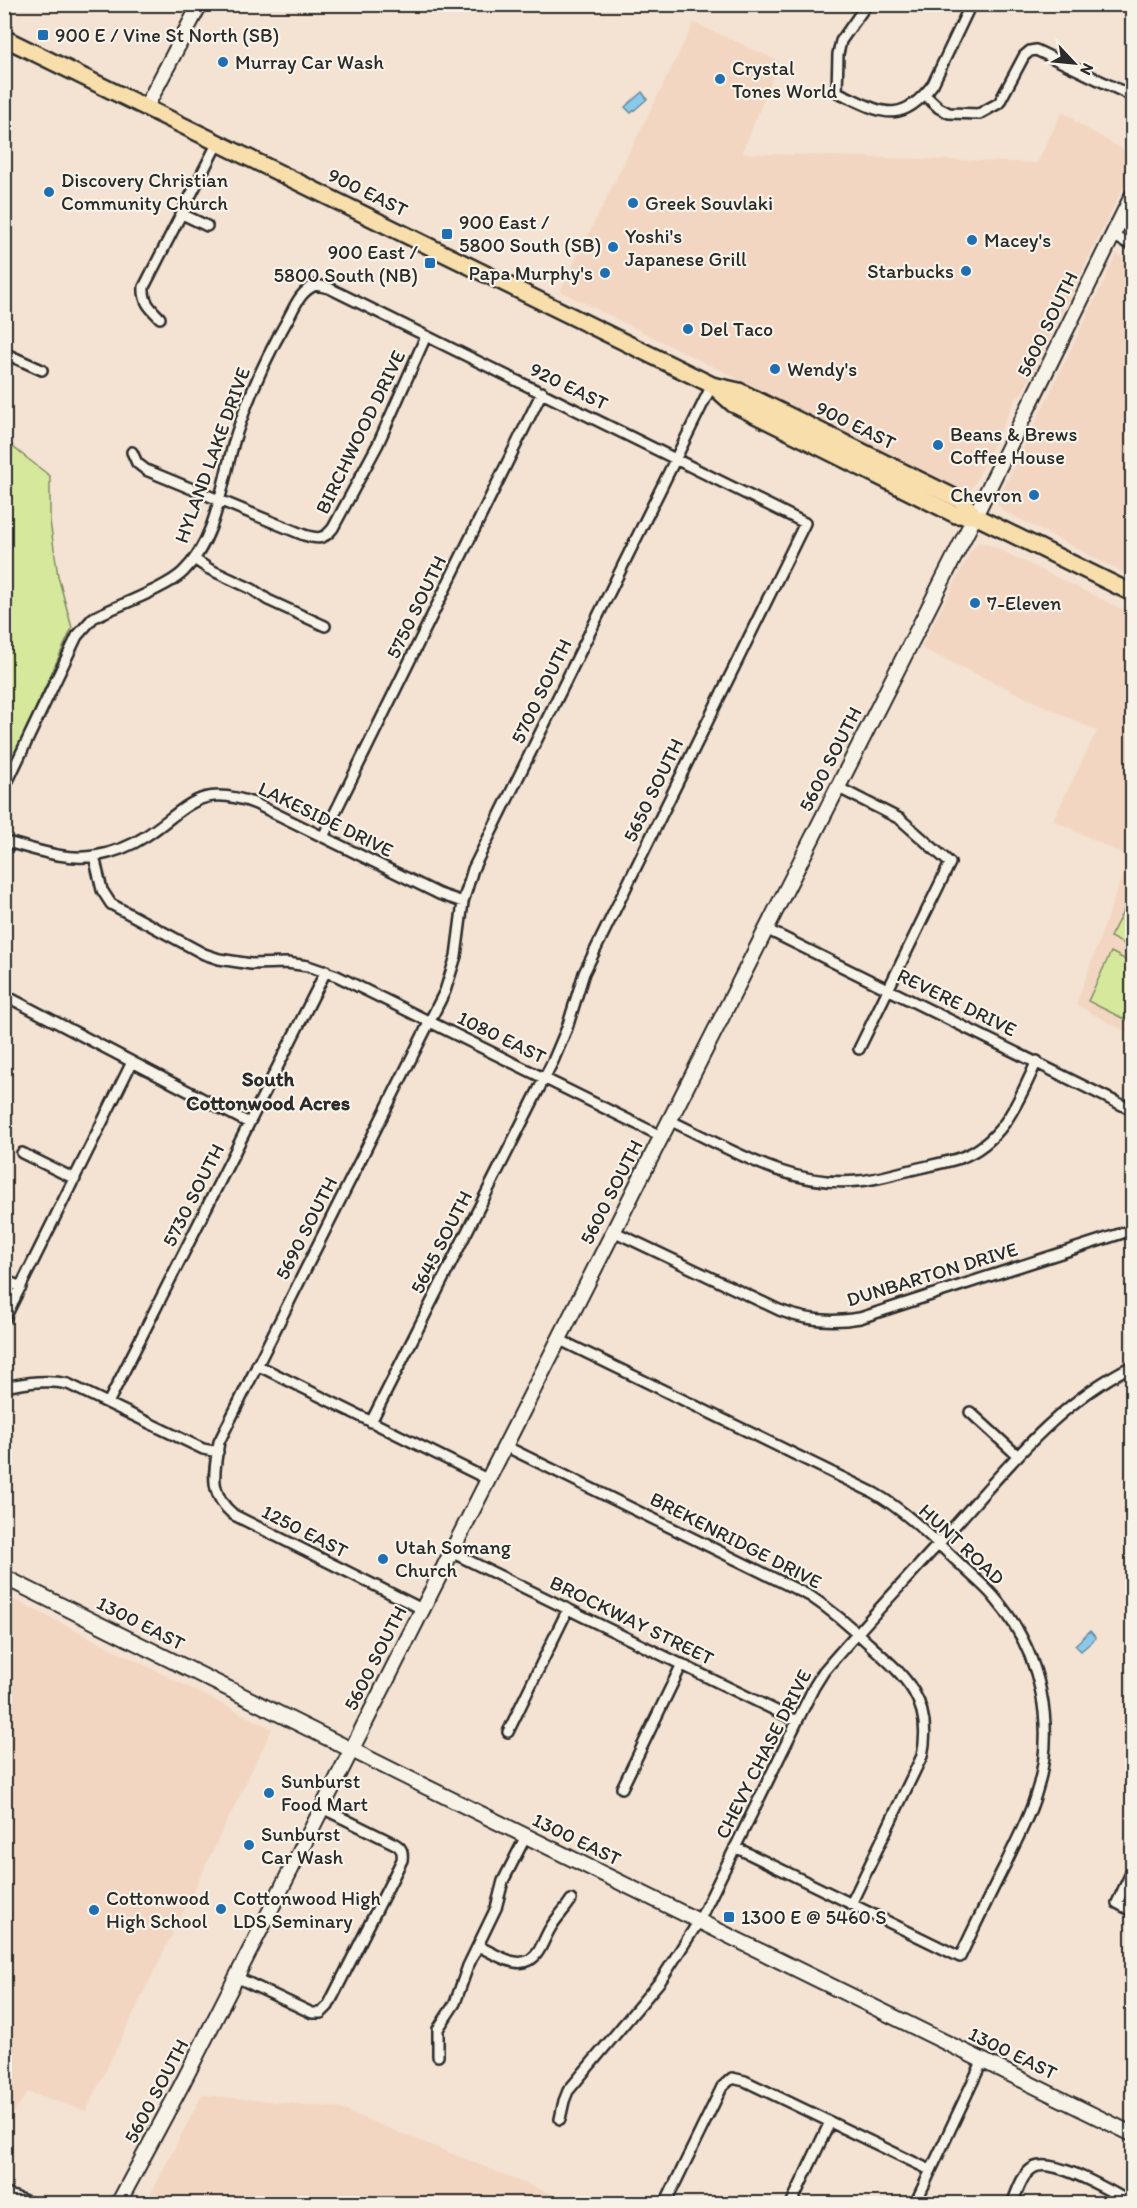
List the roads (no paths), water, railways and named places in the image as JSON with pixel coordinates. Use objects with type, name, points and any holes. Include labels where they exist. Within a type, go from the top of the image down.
[{"type":"main road","points":[[146,107],[200,4]]},
{"type":"main road","name":"900 EAST","points":[[4,38],[712,385],[739,391],[933,486],[962,501],[975,516],[1132,593]]},
{"type":"main road","name":"5600 SOUTH","points":[[118,2204],[181,2086],[975,516],[1132,196]]},
{"type":"main road","name":"1300 EAST","points":[[4,1576],[1132,2134]]},
{"type":"street","points":[[867,4],[841,41],[838,54],[837,92],[873,110],[886,112],[907,108],[917,103],[925,95],[933,84],[971,4]]},
{"type":"street","points":[[925,95],[939,108],[949,113],[979,114],[999,103],[1024,56],[1036,50],[1047,53],[1132,96]]},
{"type":"street","points":[[160,318],[146,303],[144,287],[218,142]]},
{"type":"street","points":[[182,214],[207,226]]},
{"type":"street","points":[[1113,236],[1132,245]]},
{"type":"street","name":"920 EAST","points":[[316,285],[329,288],[805,522]]},
{"type":"street","name":"HYLAND LAKE DRIVE","points":[[4,789],[77,636],[84,626],[93,618],[174,580],[194,559],[219,500],[237,432],[254,385],[278,335],[304,292],[316,285]]},
{"type":"street","name":"BIRCHWOOD DRIVE","points":[[132,452],[137,463],[146,470],[314,538],[322,538],[329,533],[378,444],[426,336]]},
{"type":"street","points":[[4,352],[42,370]]},
{"type":"street","name":"5700 SOUTH","points":[[430,1022],[452,972],[463,902],[473,869],[712,385]]},
{"type":"street","name":"5750 SOUTH","points":[[323,837],[542,392]]},
{"type":"street","name":"5650 SOUTH","points":[[544,1078],[560,1047],[589,963],[805,522]]},
{"type":"street","points":[[194,559],[209,569],[252,589],[267,600],[325,626]]},
{"type":"street","points":[[837,787],[900,819],[950,863],[859,1049]]},
{"type":"street","name":"LAKESIDE DRIVE","points":[[4,841],[60,855],[94,856],[124,847],[145,837],[182,807],[198,799],[212,796],[244,800],[439,894],[463,902]]},
{"type":"street","name":"1080 EAST","points":[[94,856],[102,890],[111,904],[204,954],[234,963],[287,963],[326,971],[661,1136]]},
{"type":"street","name":"REVERE DRIVE","points":[[766,929],[1037,1061],[1132,1110]]},
{"type":"street","name":"5730 SOUTH","points":[[108,1403],[326,971]]},
{"type":"street","points":[[4,995],[249,1124]]},
{"type":"street","name":"5690 SOUTH","points":[[218,1452],[222,1433],[430,1022]]},
{"type":"street","points":[[669,1120],[769,1168],[788,1174],[832,1182],[870,1180],[958,1158],[983,1145],[1009,1119],[1037,1061]]},
{"type":"street","points":[[4,1320],[132,1062]]},
{"type":"street","name":"5645 SOUTH","points":[[371,1422],[544,1078]]},
{"type":"street","points":[[22,1153],[75,1179]]},
{"type":"street","name":"DUNBARTON DRIVE","points":[[613,1231],[779,1310],[806,1319],[833,1321],[860,1318],[1132,1230]]},
{"type":"street","points":[[4,1280],[21,1287]]},
{"type":"street","name":"HUNT ROAD","points":[[558,1339],[874,1493],[894,1506],[938,1544],[983,1586],[1014,1623],[1035,1669],[1045,1720],[1043,1766],[1031,1810],[960,1957],[851,1904]]},
{"type":"street","points":[[257,1365],[488,1479]]},
{"type":"street","name":"CHEVY CHASE DRIVE","points":[[560,2119],[568,2091],[661,1980],[699,1921],[824,1671],[1018,1456],[1069,1406],[1103,1382],[1132,1366]]},
{"type":"street","points":[[4,1387],[55,1381],[82,1390],[203,1449],[218,1452]]},
{"type":"street","points":[[970,1412],[1018,1456]]},
{"type":"street","name":"BREKENRIDGE DRIVE","points":[[504,1446],[796,1588],[824,1605],[902,1674],[914,1690],[921,1708],[925,1737],[918,1766],[851,1904]]},
{"type":"street","name":"1250 EAST","points":[[218,1452],[215,1486],[225,1508],[234,1515],[422,1609]]},
{"type":"street","name":"BROCKWAY STREET","points":[[451,1552],[798,1721]]},
{"type":"street","points":[[508,1732],[568,1609]]},
{"type":"street","points":[[622,1788],[682,1664]]},
{"type":"street","points":[[236,1977],[312,2013],[321,2013],[328,2006],[402,1860],[403,1853],[395,1844],[322,1808]]},
{"type":"street","points":[[438,2056],[438,2029],[455,2003],[466,1971],[496,1908],[503,1881],[526,1836]]},
{"type":"street","points":[[735,1847],[851,1904]]},
{"type":"street","points":[[1132,1871],[1117,1903],[1132,1911]]},
{"type":"street","points":[[478,1946],[511,1961],[522,1963],[530,1960],[537,1954],[551,1927],[564,1912],[571,1899]]},
{"type":"street","points":[[915,2204],[983,2060]]},
{"type":"street","points":[[665,2204],[722,2087],[732,2078],[745,2080],[930,2170]]},
{"type":"street","points":[[791,2204],[830,2122]]},
{"type":"street","points":[[1012,2204],[1028,2172],[1035,2166],[1043,2164],[1058,2167],[1132,2203]]},
{"type":"street","points":[[4,2193],[34,2204]]},
{"type":"water","points":[[642,92],[647,99],[631,113],[625,107]]},
{"type":"water","points":[[1090,1631],[1096,1638],[1081,1651],[1075,1645]]},
{"type":"place","name":"900 E / Vine St North (SB)","points":[[43,35]]},
{"type":"place","name":"Murray Car Wash","points":[[223,62]]},
{"type":"place","name":"Crystal Tones World","points":[[720,79]]},
{"type":"place","name":"Discovery Christian Community Church","points":[[49,192]]},
{"type":"place","name":"Greek Souvlaki","points":[[633,203]]},
{"type":"place","name":"900 East / 5800 South (SB)","points":[[447,234]]},
{"type":"place","name":"Macey's","points":[[972,240]]},
{"type":"place","name":"Yoshi's Japanese Grill","points":[[613,247]]},
{"type":"place","name":"900 East / 5800 South (NB)","points":[[430,263]]},
{"type":"place","name":"Starbucks","points":[[966,271]]},
{"type":"place","name":"Papa Murphy's","points":[[605,273]]},
{"type":"place","name":"Del Taco","points":[[688,329]]},
{"type":"place","name":"Wendy's","points":[[775,369]]},
{"type":"place","name":"Beans & Brews Coffee House","points":[[938,445]]},
{"type":"place","name":"Chevron","points":[[1034,495]]},
{"type":"place","name":"7-Eleven","points":[[975,603]]},
{"type":"place","name":"Utah Somang Church","points":[[383,1559]]},
{"type":"place","name":"Sunburst Food Mart","points":[[269,1793]]},
{"type":"place","name":"Sunburst Car Wash","points":[[249,1845]]},
{"type":"place","name":"Cottonwood High LDS Seminary","points":[[221,1909]]},
{"type":"place","name":"Cottonwood High School","points":[[94,1910]]},
{"type":"place","name":"1300 E @ 5460 S","points":[[729,1917]]},
{"type":"district","name":"South Cottonwood Acres","points":[[268,1091]]}]
